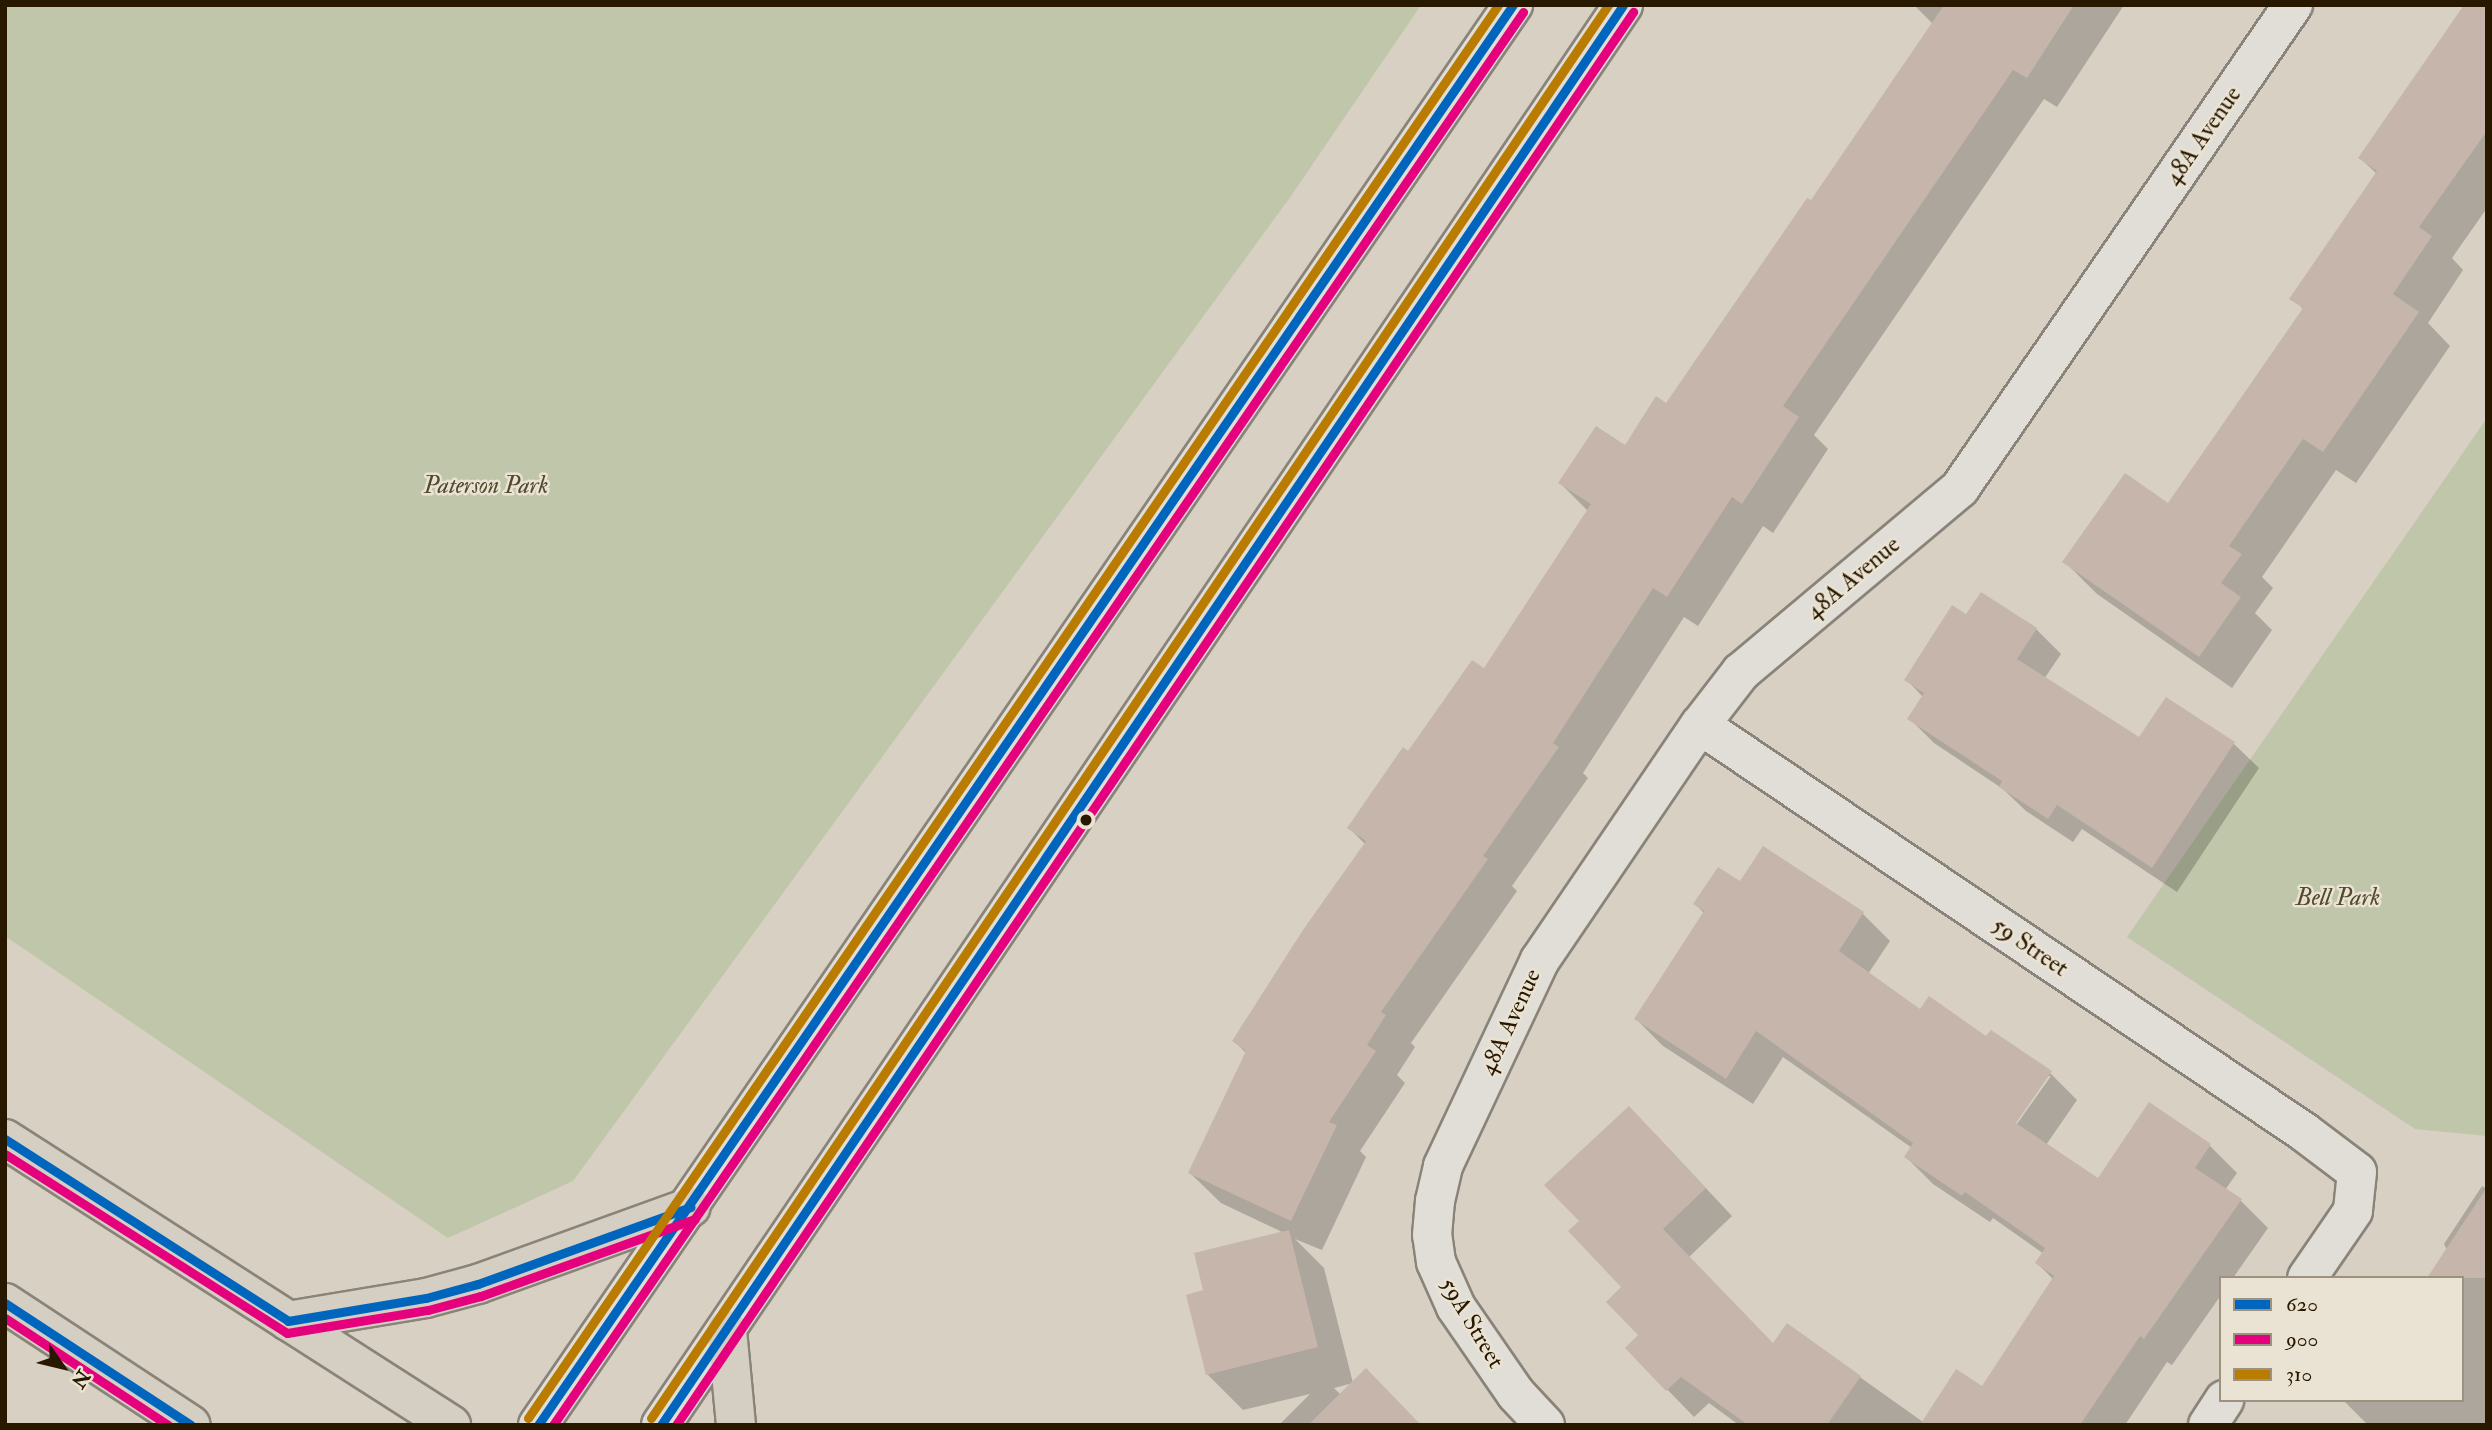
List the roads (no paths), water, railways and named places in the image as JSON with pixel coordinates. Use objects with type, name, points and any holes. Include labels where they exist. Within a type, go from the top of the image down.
[{"type":"main road","points":[[538,1425],[691,1207],[884,919],[1513,5]]},
{"type":"main road","points":[[661,1425],[1623,5]]},
{"type":"main road","name":"48A Avenue","points":[[1443,1166],[1540,960],[1700,725],[1741,672],[1960,488],[2293,5]]},
{"type":"main road","name":"59 Street","points":[[1700,725],[2304,1132],[2357,1172],[2353,1211],[2308,1276]]},
{"type":"main road","points":[[5,1139],[452,1425]]},
{"type":"main road","name":"59A Street","points":[[1443,1166],[1435,1201],[1432,1235],[1436,1262],[1463,1318],[1516,1394],[1545,1425]]},
{"type":"main road","points":[[288,1321],[425,1298],[478,1284],[691,1207]]},
{"type":"main road","points":[[5,1303],[191,1425]]},
{"type":"main road","points":[[727,1330],[736,1425]]},
{"type":"main road","points":[[2208,1425],[2223,1402]]},
{"type":"park label","name":"Paterson Park","points":[[486,486]]},
{"type":"park label","name":"Bell Park","points":[[2338,898]]}]
